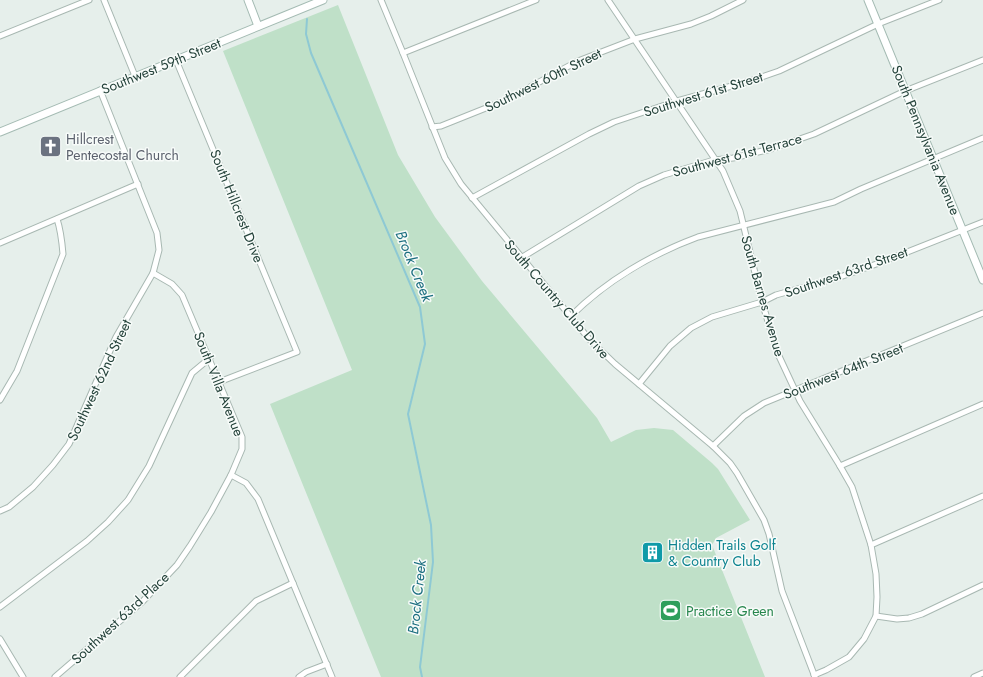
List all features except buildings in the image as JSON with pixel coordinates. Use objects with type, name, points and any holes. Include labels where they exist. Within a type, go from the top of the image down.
[{"type":"main road","points":[[248,0],[258,26]]},
{"type":"main road","name":"Southwest 59th Street","points":[[0,132],[323,0]]},
{"type":"main road","name":"South Pennsylvania Avenue","points":[[868,0],[983,280]]},
{"type":"street","points":[[0,36],[90,0]]},
{"type":"street","points":[[104,0],[136,76]]},
{"type":"street","name":"South Country Club Drive","points":[[381,0],[445,158],[472,198],[590,340],[615,364],[713,446],[738,473],[764,520],[769,534],[782,591],[814,676]]},
{"type":"street","points":[[403,53],[536,0]]},
{"type":"street","name":"South Barnes Avenue","points":[[608,0],[677,101],[708,148],[714,160],[723,171],[740,211],[762,302],[778,354],[800,401],[852,487],[871,545],[876,574],[876,616],[864,639],[849,657],[814,676]]},
{"type":"street","name":"Southwest 60th Street","points":[[432,128],[493,106],[578,61],[635,39],[690,24],[711,16],[743,0]]},
{"type":"street","name":"Southwest 61st Street","points":[[472,198],[589,134],[614,122],[677,101],[750,81],[779,71],[878,24],[939,0]]},
{"type":"street","name":"South Hillcrest Drive","points":[[176,60],[297,352],[219,382]]},
{"type":"street","name":"Southwest 61st Terrace","points":[[521,258],[639,186],[664,175],[714,160],[733,158],[771,149],[814,134],[905,91],[983,60]]},
{"type":"street","points":[[100,90],[158,237],[159,250],[154,273]]},
{"type":"street","points":[[571,316],[584,302],[643,262],[678,245],[698,237],[834,202],[933,158],[983,138]]},
{"type":"street","points":[[0,243],[138,184]]},
{"type":"street","points":[[0,400],[17,371],[63,254],[60,227],[57,219]]},
{"type":"street","name":"Southwest 63rd Street","points":[[639,384],[670,346],[691,328],[712,317],[762,302],[776,295],[840,277],[983,222]]},
{"type":"street","name":"South Villa Avenue","points":[[154,273],[172,284],[182,295],[210,358],[242,437],[242,449],[232,475]]},
{"type":"street","name":"Southwest 62nd Street","points":[[0,511],[9,507],[33,487],[53,465],[69,444],[104,360],[154,273]]},
{"type":"street","name":"Southwest 64th Street","points":[[713,446],[744,416],[764,403],[983,313]]},
{"type":"street","points":[[0,607],[87,541],[108,522],[128,500],[149,466],[192,373],[210,358]]},
{"type":"street","points":[[840,466],[983,404]]},
{"type":"street","points":[[232,475],[246,483],[258,499],[332,677]]},
{"type":"street","name":"Southwest 63rd Place","points":[[56,677],[143,601],[177,565],[211,512],[232,475]]},
{"type":"street","points":[[871,545],[983,496]]},
{"type":"street","points":[[180,677],[256,601],[293,583]]},
{"type":"street","points":[[876,616],[897,619],[909,618],[922,614],[983,585]]},
{"type":"street","points":[[0,639],[23,677]]},
{"type":"street","points":[[299,677],[306,672],[327,664]]},
{"type":"street","points":[[974,677],[983,673]]},
{"type":"green space","name":"Hidden Trails Golf & Country Club","points":[[338,5],[398,155],[435,217],[482,281],[597,418],[611,442],[636,430],[654,428],[673,430],[718,469],[750,520],[716,538],[712,545],[765,677],[381,677],[270,404],[352,370],[223,51]]},
{"type":"waterway","name":"Brock Creek","points":[[307,19],[306,34],[311,53],[420,307],[425,344],[408,414],[431,525],[433,562],[420,667],[422,677]]},
{"type":"place","name":"Hillcrest Pentecostal Church","points":[[51,147]]},
{"type":"place","name":"Hidden Trails Golf & Country Club","points":[[652,553]]},
{"type":"place","name":"Practice Green","points":[[670,611]]}]
